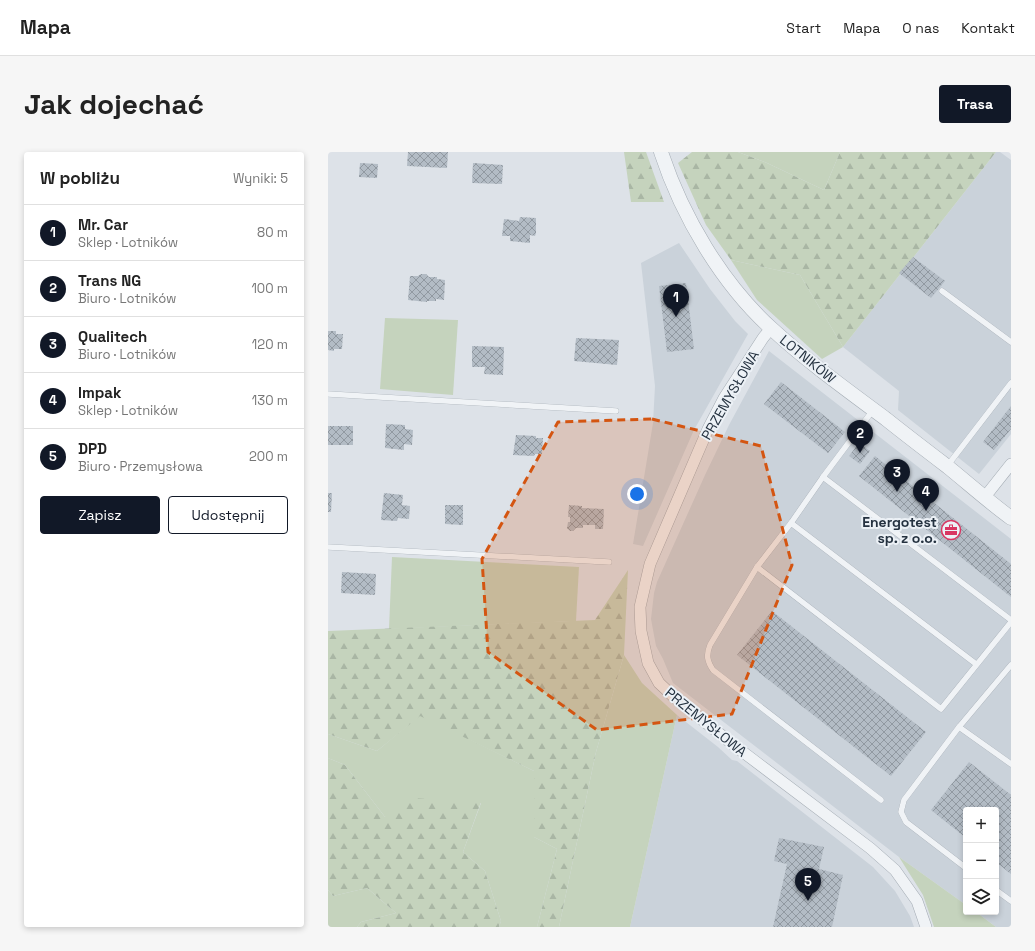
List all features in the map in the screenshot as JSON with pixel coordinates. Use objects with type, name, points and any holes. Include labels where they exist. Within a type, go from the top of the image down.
[{"type":"street","name":"LOTNIKÓW","points":[[661,152],[668,173],[685,210],[706,249],[732,287],[771,328],[802,356],[947,466],[984,498],[1011,518]]},
{"type":"street","name":"PRZEMYSŁOWA","points":[[771,328],[724,398],[708,429],[650,564],[640,608],[641,631],[648,663],[659,683],[674,698],[870,848],[895,870],[917,901],[926,927]]},
{"type":"street","points":[[984,498],[1011,464]]},
{"type":"lane","points":[[942,291],[1011,342]]},
{"type":"lane","points":[[947,466],[1011,383]]},
{"type":"lane","points":[[328,394],[616,411]]},
{"type":"lane","points":[[873,410],[758,567],[710,645],[707,654],[708,662],[713,670],[881,800]]},
{"type":"lane","points":[[758,567],[941,709],[1011,621],[823,478]]},
{"type":"lane","points":[[791,522],[976,664]]},
{"type":"lane","points":[[328,547],[609,562]]},
{"type":"lane","points":[[963,866],[906,822],[901,812],[904,800],[1011,664]]},
{"type":"lane","points":[[960,727],[1011,764]]},
{"type":"lane","points":[[999,892],[1011,901]]},
{"type":"highlighted area","points":[[652,419],[761,446],[792,565],[732,714],[597,730],[488,652],[482,559],[558,422]]},
{"type":"shaded area","points":[[996,152],[1000,152],[1011,160],[1011,434],[979,474],[898,410],[899,391],[843,347]]},
{"type":"shaded area","points":[[679,243],[710,289],[735,321],[748,334],[694,430],[643,546],[633,544],[653,423],[655,386],[641,263]]},
{"type":"shaded area","points":[[769,351],[1011,539],[1011,927],[996,927],[980,915],[999,915],[999,807],[963,807],[963,903],[899,857],[673,683],[656,646],[651,619],[654,593],[657,582],[729,425]]},
{"type":"shaded area","points":[[677,715],[732,760],[737,761],[873,867],[895,891],[910,916],[914,927],[630,927]]},
{"type":"green space","points":[[624,152],[646,152],[664,202],[631,202]]},
{"type":"green space","points":[[692,152],[738,152],[767,163],[824,190],[840,152],[996,152],[843,347],[800,275],[731,260],[706,225],[678,163]]},
{"type":"green space","points":[[738,152],[840,152],[824,190],[767,163]]},
{"type":"green space","points":[[731,260],[800,275],[843,347],[822,359],[757,300]]},
{"type":"green space","points":[[385,318],[458,320],[453,395],[380,389]]},
{"type":"green space","points":[[392,557],[579,567],[576,621],[389,629]]},
{"type":"green space","points":[[628,570],[624,655],[596,752],[559,927],[537,927],[557,849],[534,837],[534,771],[420,716],[377,751],[328,734],[328,631],[595,620]]},
{"type":"green space","points":[[624,655],[642,683],[677,715],[630,927],[559,927],[596,752]]},
{"type":"green space","points":[[420,715],[534,771],[534,837],[557,849],[537,927],[499,927],[501,921],[485,871],[463,852],[481,803],[385,817],[345,765],[328,758],[328,734],[377,751]]},
{"type":"green space","points":[[328,758],[345,765],[385,817],[410,798],[481,802],[463,852],[485,871],[501,921],[499,927],[357,927],[361,922],[396,913],[367,888],[333,896],[328,890]]},
{"type":"green space","points":[[899,857],[963,903],[963,915],[980,915],[996,927],[934,927],[923,895]]},
{"type":"green space","points":[[367,888],[396,913],[361,922],[357,927],[328,927],[328,890],[333,896]]},
{"type":"building","points":[[408,152],[448,152],[447,168],[407,166]]},
{"type":"building","points":[[360,163],[378,164],[377,178],[359,177]]},
{"type":"building","points":[[473,163],[503,165],[502,184],[472,183]]},
{"type":"building","points":[[520,217],[536,218],[536,233],[535,236],[530,235],[530,243],[510,241],[510,236],[502,236],[504,219],[519,221]]},
{"type":"building","points":[[913,257],[945,281],[931,298],[899,273]]},
{"type":"building","points":[[421,274],[426,274],[429,277],[437,277],[437,279],[445,280],[444,300],[436,299],[436,301],[427,302],[408,300],[410,276],[418,276]]},
{"type":"building","points":[[686,283],[694,349],[667,352],[659,286]]},
{"type":"building","points":[[328,331],[336,331],[336,334],[343,334],[342,349],[334,349],[334,351],[328,350]]},
{"type":"building","points":[[576,338],[619,340],[617,365],[574,361]]},
{"type":"building","points":[[472,346],[504,347],[503,375],[484,374],[485,367],[472,367]]},
{"type":"building","points":[[781,382],[845,432],[828,453],[764,404]]},
{"type":"building","points":[[1011,406],[1011,429],[994,450],[983,442]]},
{"type":"building","points":[[386,424],[405,425],[405,429],[413,430],[412,445],[404,444],[404,450],[385,448]]},
{"type":"building","points":[[328,426],[353,426],[353,445],[328,445]]},
{"type":"building","points":[[516,435],[536,436],[536,438],[543,438],[542,454],[535,454],[534,456],[513,455]]},
{"type":"building","points":[[859,443],[870,451],[860,464],[849,456]]},
{"type":"building","points":[[875,456],[1011,564],[1011,597],[859,476]]},
{"type":"building","points":[[328,493],[332,493],[331,512],[328,512]]},
{"type":"building","points":[[384,493],[403,495],[402,505],[410,506],[409,519],[398,518],[397,521],[381,520]]},
{"type":"building","points":[[445,505],[463,505],[463,525],[445,524]]},
{"type":"building","points":[[569,505],[582,506],[582,508],[604,509],[603,529],[595,529],[595,525],[583,525],[583,528],[576,528],[573,531],[570,531],[567,528],[568,522],[570,522],[570,517],[568,517]]},
{"type":"building","points":[[342,572],[376,574],[375,595],[341,593]]},
{"type":"building","points":[[772,611],[926,732],[891,776],[737,655]]},
{"type":"building","points":[[969,762],[1011,795],[1011,874],[999,864],[999,807],[963,807],[963,836],[931,810]]},
{"type":"building","points":[[779,838],[824,847],[819,869],[843,875],[832,927],[773,927],[787,864],[774,861]]},
{"type":"place","name":"Mr. Car","points":[[676,317]]},
{"type":"place","name":"Trans NG","points":[[860,453]]},
{"type":"place","name":"Qualitech","points":[[897,492]]},
{"type":"place","name":"Impak","points":[[926,511]]},
{"type":"place","name":"Energotest sp. z o.o.","points":[[951,530]]},
{"type":"place","name":"DPD","points":[[808,901]]}]
